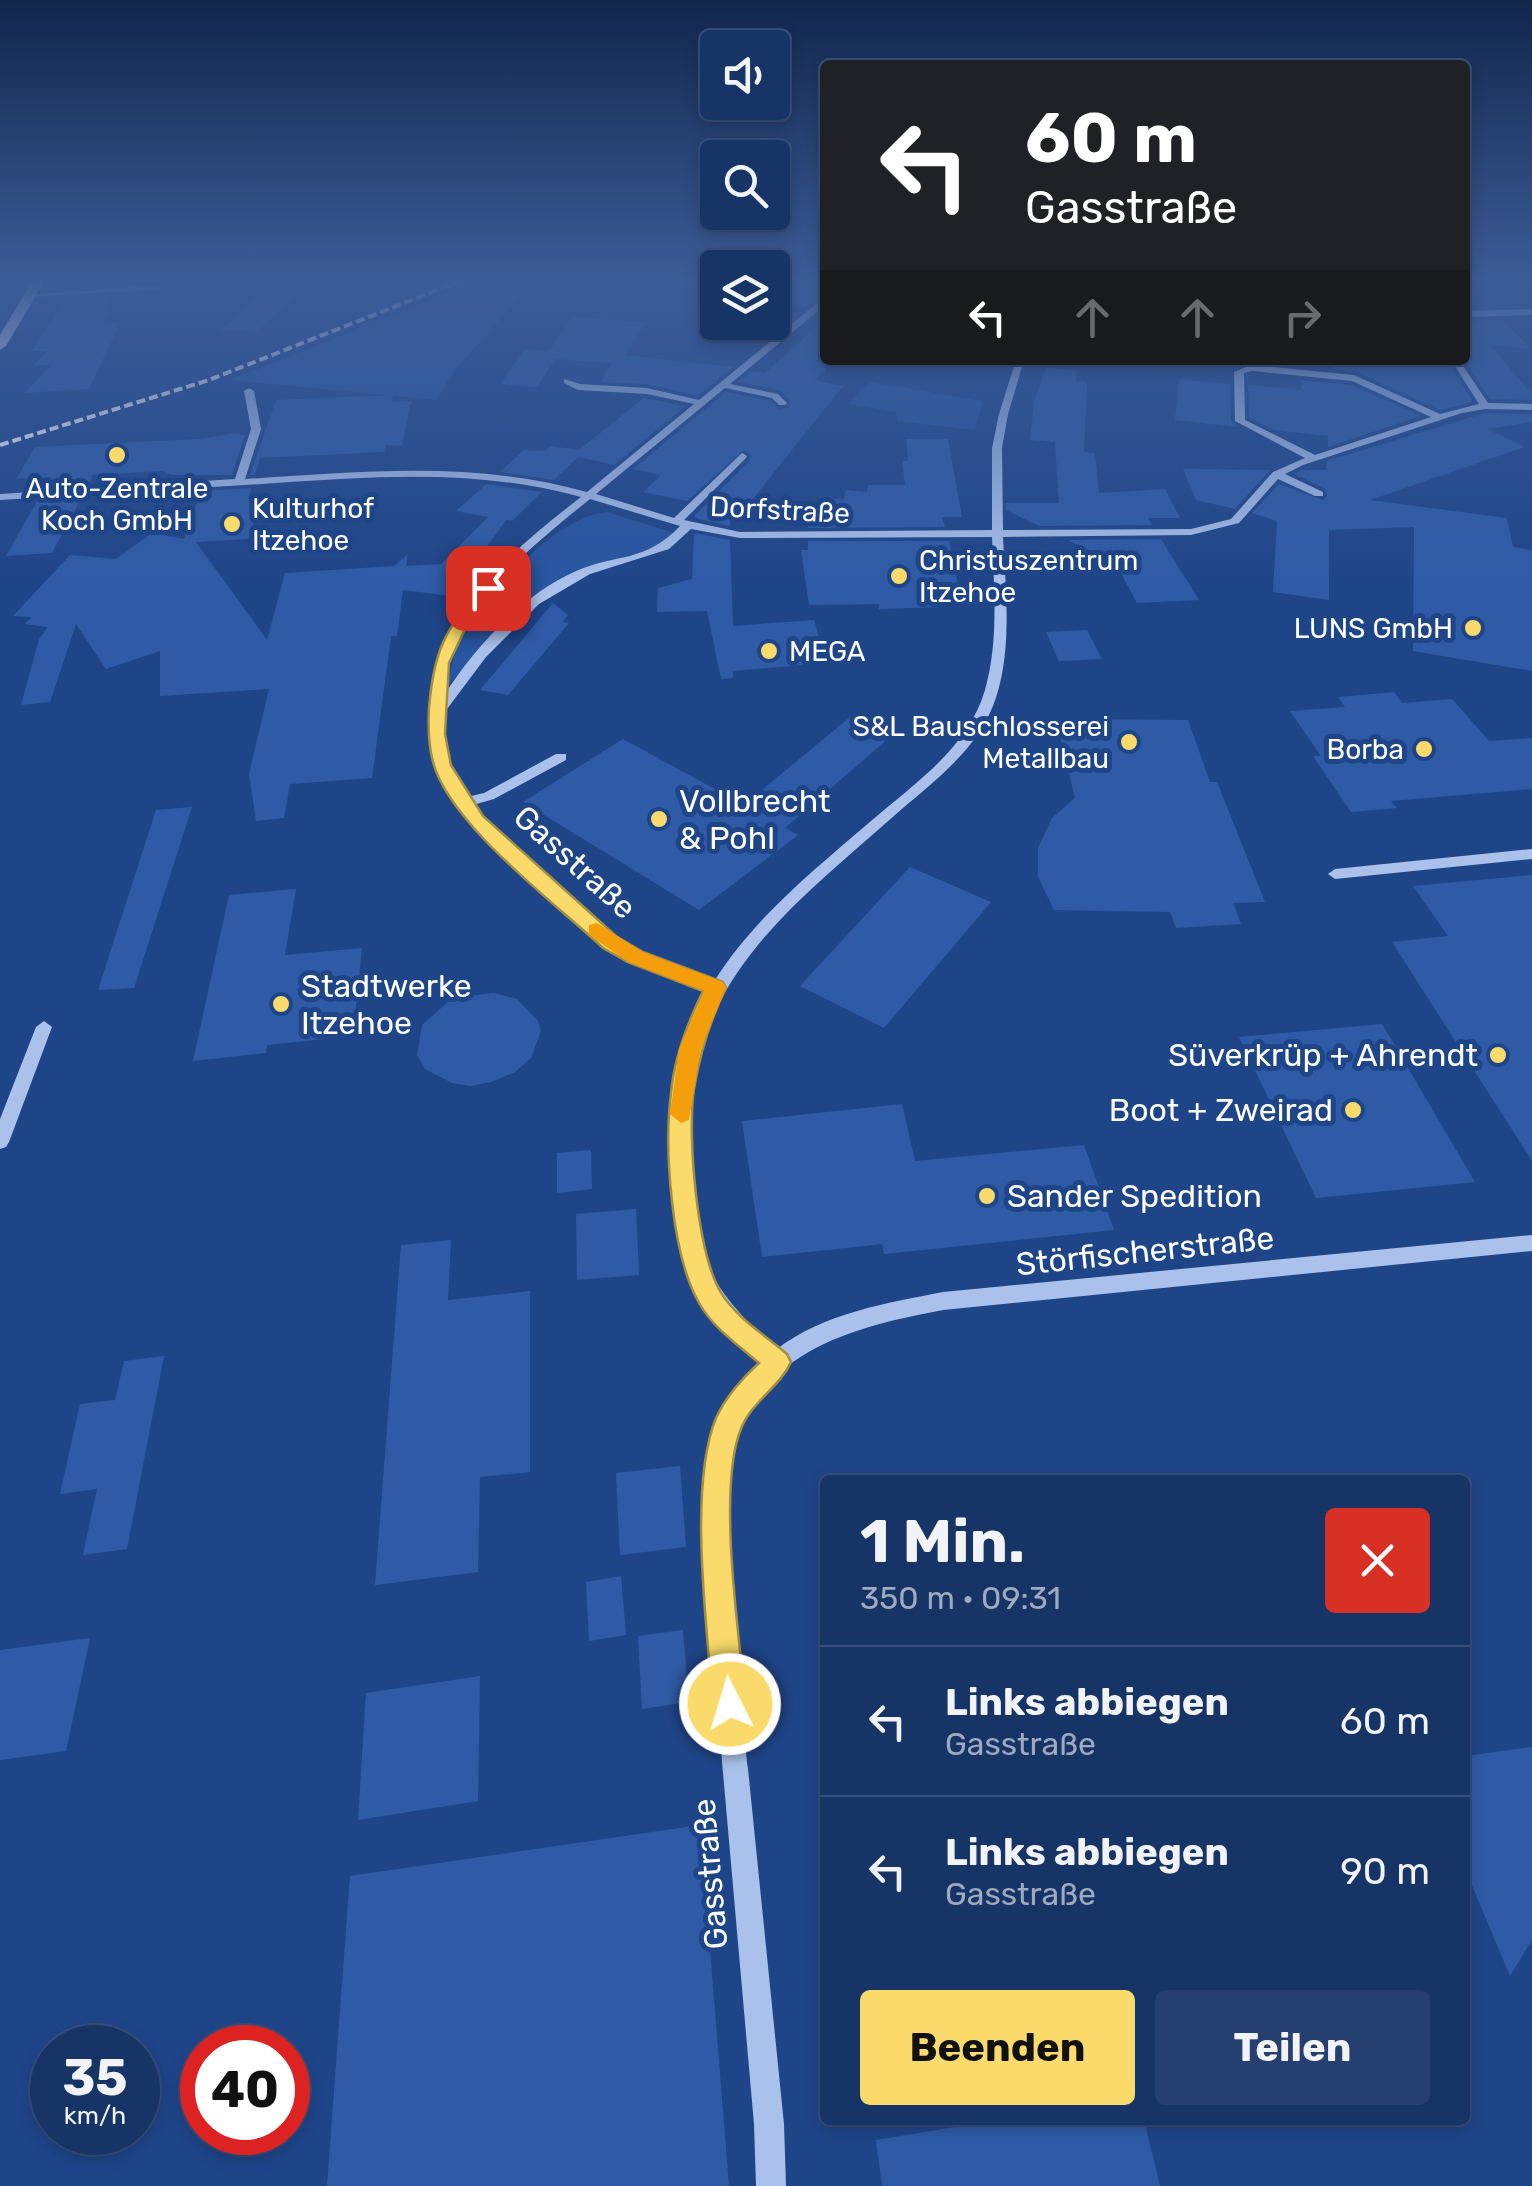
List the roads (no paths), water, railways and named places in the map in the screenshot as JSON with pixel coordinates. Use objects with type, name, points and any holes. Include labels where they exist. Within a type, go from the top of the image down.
[{"type":"street","name":"Gasstraße","points":[[716,988],[636,957],[610,942],[463,804],[442,765],[436,719],[441,663],[461,622],[512,561],[729,380]]},
{"type":"street","points":[[778,1362],[728,1321],[709,1297],[685,1226],[682,1092],[699,1020],[716,988],[756,933],[954,754],[973,732],[988,702],[997,660],[997,444],[1015,380]]},
{"type":"street","points":[[1239,380],[1240,421],[1314,458]]},
{"type":"street","points":[[1358,380],[1438,417]]},
{"type":"street","points":[[1468,380],[1484,406]]},
{"type":"street","points":[[567,381],[578,386],[647,391],[702,403]]},
{"type":"street","points":[[723,385],[775,396],[782,403]]},
{"type":"street","points":[[238,482],[255,436],[249,392]]},
{"type":"street","name":"Dorfstraße","points":[[0,497],[238,482],[462,474],[512,478],[589,495],[681,525],[776,537],[1209,529],[1234,521],[1277,474],[1314,458],[1484,406],[1532,407]]},
{"type":"street","points":[[436,719],[454,688],[482,655],[554,589],[596,567],[668,546],[681,525],[742,456]]},
{"type":"street","points":[[1277,474],[1319,494]]},
{"type":"street","points":[[463,804],[490,796],[561,757]]},
{"type":"street","points":[[1335,874],[1532,854]]},
{"type":"street","points":[[0,1142],[44,1028]]},
{"type":"street","name":"Störfischerstraße","points":[[778,1362],[841,1323],[943,1301],[1532,1243]]},
{"type":"street","name":"Gasstraße","points":[[771,2186],[769,2124],[719,1589],[715,1491],[728,1422],[756,1383],[778,1362]]},
{"type":"railway","points":[[0,445],[209,380]]},
{"type":"place","name":"Auto-Zentrale Koch GmbH","points":[[117,455]]},
{"type":"place","name":"Kulturhof Itzehoe","points":[[232,524]]},
{"type":"place","name":"Christuszentrum Itzehoe","points":[[899,576]]},
{"type":"place","name":"LUNS GmbH","points":[[1473,628]]},
{"type":"place","name":"MEGA","points":[[769,651]]},
{"type":"place","name":"S&L Bauschlosserei Metallbau","points":[[1129,742]]},
{"type":"place","name":"Borba","points":[[1424,749]]},
{"type":"place","name":"Vollbrecht & Pohl","points":[[659,819]]},
{"type":"place","name":"Stadtwerke Itzehoe","points":[[281,1004]]},
{"type":"place","name":"Süverkrüp + Ahrendt","points":[[1498,1055]]},
{"type":"place","name":"Boot + Zweirad","points":[[1353,1110]]},
{"type":"place","name":"Sander Spedition","points":[[987,1196]]}]
